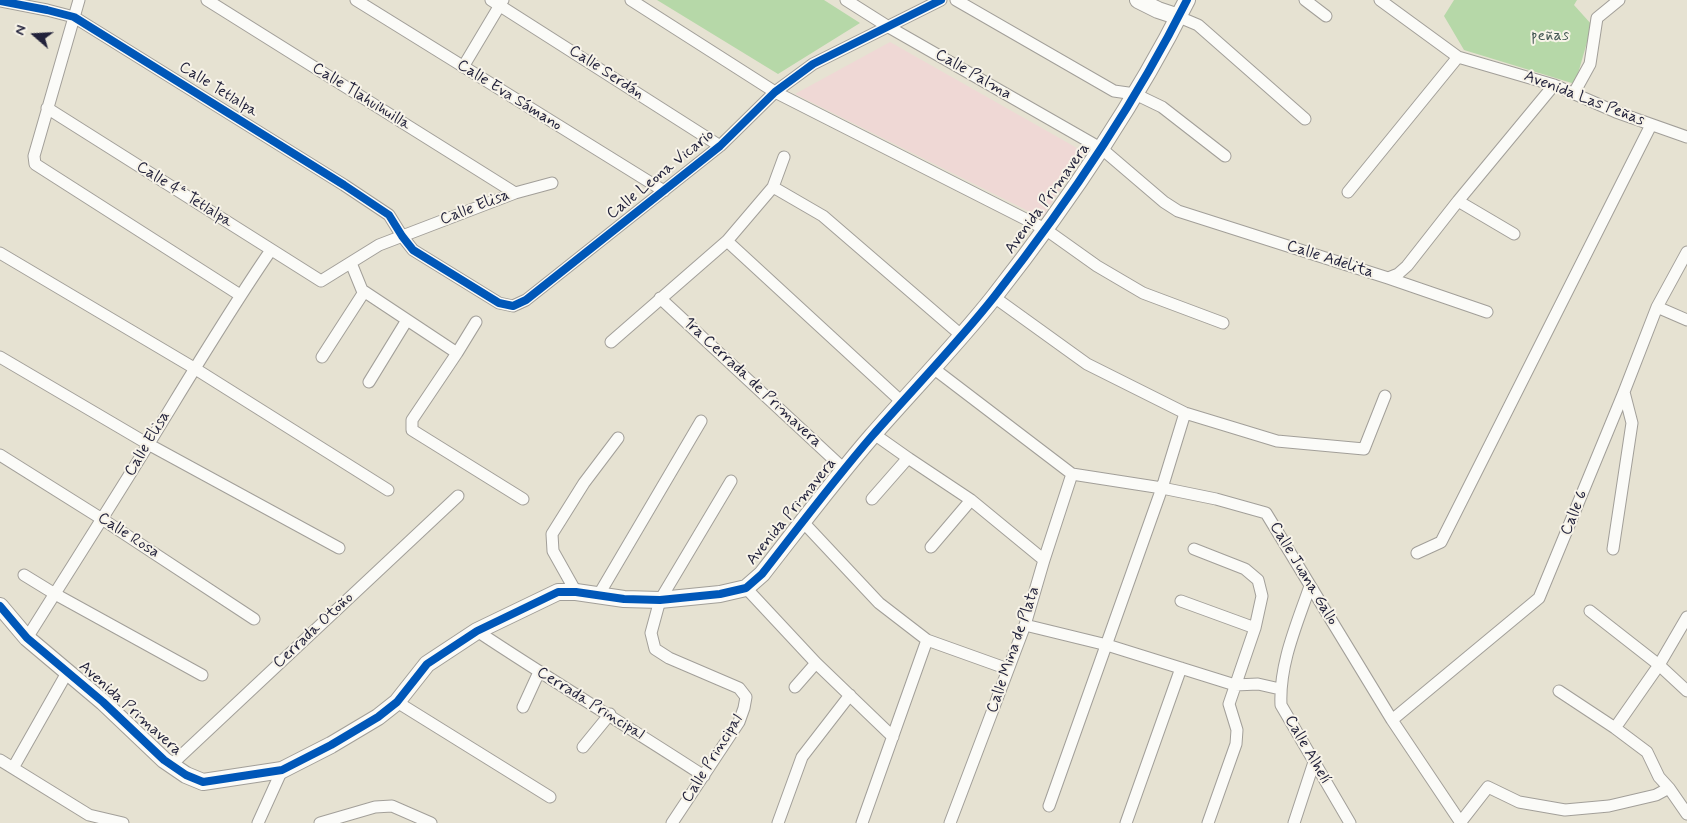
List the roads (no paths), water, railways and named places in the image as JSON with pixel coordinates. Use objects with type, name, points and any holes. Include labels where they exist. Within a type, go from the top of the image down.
[{"type":"street","points":[[79,0],[34,156],[35,164],[240,295]]},
{"type":"street","name":"Calle Tlahuihuilla","points":[[207,0],[514,193]]},
{"type":"street","name":"Calle Eva Sámano","points":[[356,0],[664,190]]},
{"type":"street","points":[[631,0],[775,92],[1045,229],[1098,266],[1143,293],[1223,323]]},
{"type":"street","name":"Calle Palma","points":[[846,0],[887,26],[1102,149]]},
{"type":"street","name":"Calle Leona Vicario","points":[[402,236],[413,250],[499,303],[513,306],[526,300],[720,146],[775,92],[813,64],[941,0]]},
{"type":"street","points":[[956,0],[1114,91],[1135,94],[1162,108],[1225,156]]},
{"type":"street","points":[[1138,0],[1158,10],[1198,25],[1305,119]]},
{"type":"street","name":"Avenida Primavera","points":[[0,606],[27,638],[68,671],[171,765],[186,775],[203,782],[282,770],[331,745],[378,717],[397,702],[427,664],[478,631],[558,592],[660,600],[720,594],[746,588],[762,574],[844,469],[994,297],[1067,200],[1102,149],[1135,94],[1187,0]]},
{"type":"street","points":[[1305,0],[1326,16]]},
{"type":"street","name":"Avenida Las Peñas","points":[[1380,0],[1458,58],[1554,85],[1616,112],[1687,137]]},
{"type":"street","points":[[1574,93],[1590,64],[1598,18],[1619,0]]},
{"type":"street","name":"Calle Tetlalpa","points":[[0,1],[47,10],[74,18],[359,195],[389,215],[402,236]]},
{"type":"street","points":[[463,66],[498,2]]},
{"type":"street","name":"Calle Serdán","points":[[498,2],[720,146]]},
{"type":"street","points":[[1348,192],[1458,58]]},
{"type":"street","name":"Calle Adelita","points":[[1102,149],[1164,202],[1178,211],[1388,278],[1398,274],[1407,266],[1554,85]]},
{"type":"street","name":"Calle 4ª Tetlalpa","points":[[47,108],[321,281]]},
{"type":"street","points":[[1417,553],[1442,542],[1652,125]]},
{"type":"street","points":[[611,342],[726,241],[772,187],[784,157]]},
{"type":"street","name":"Calle Elisa","points":[[321,281],[379,245],[514,193],[552,183]]},
{"type":"street","points":[[772,187],[823,216],[961,335]]},
{"type":"street","points":[[1458,201],[1514,234]]},
{"type":"street","points":[[726,241],[903,403]]},
{"type":"street","name":"Calle Elisa","points":[[27,638],[194,368],[271,250]]},
{"type":"street","name":"Calle 6","points":[[1392,720],[1540,598],[1657,307],[1687,252]]},
{"type":"street","points":[[0,253],[194,368],[388,490]]},
{"type":"street","points":[[351,263],[364,292],[457,353]]},
{"type":"street","points":[[1388,278],[1487,312]]},
{"type":"street","points":[[322,357],[364,292]]},
{"type":"street","points":[[994,297],[1087,364],[1185,413],[1277,441],[1364,450],[1385,396]]},
{"type":"street","name":"1ra Cerrada de Primavera","points":[[660,298],[844,469]]},
{"type":"street","points":[[1657,307],[1687,320]]},
{"type":"street","points":[[369,382],[407,320]]},
{"type":"street","points":[[476,322],[412,420],[412,430],[523,499]]},
{"type":"street","points":[[0,357],[148,444],[339,548]]},
{"type":"street","name":"Calle Juana Gallo","points":[[933,368],[1072,474],[1162,488],[1216,499],[1266,513],[1392,720],[1460,823]]},
{"type":"street","points":[[1613,549],[1632,423],[1624,392]]},
{"type":"street","points":[[1049,806],[1162,488],[1185,413]]},
{"type":"street","points":[[598,596],[700,421]]},
{"type":"street","points":[[874,434],[970,500],[1044,560]]},
{"type":"street","points":[[576,592],[553,551],[552,534],[584,483],[618,438]]},
{"type":"street","name":"Calle Rosa","points":[[0,455],[102,519],[254,619]]},
{"type":"street","points":[[872,499],[908,458]]},
{"type":"street","name":"Calle Mina de Plata","points":[[950,823],[1025,625],[1072,474]]},
{"type":"street","points":[[660,600],[731,481]]},
{"type":"street","name":"Cerrada Otoño","points":[[171,765],[458,496]]},
{"type":"street","points":[[931,547],[970,500]]},
{"type":"street","points":[[803,522],[879,603],[927,640],[1008,670]]},
{"type":"street","points":[[1194,549],[1245,569],[1258,580],[1262,596],[1255,628],[1229,704],[1237,730],[1236,744],[1208,823]]},
{"type":"street","points":[[24,575],[202,675]]},
{"type":"street","name":"Calle Alhelí","points":[[1310,586],[1282,672],[1281,705],[1350,823]]},
{"type":"street","points":[[746,588],[816,663],[893,737]]},
{"type":"street","name":"Calle Principal","points":[[660,600],[651,633],[655,649],[669,658],[739,688],[746,697],[739,722],[672,823]]},
{"type":"street","points":[[1181,601],[1255,628]]},
{"type":"street","points":[[1590,611],[1687,690]]},
{"type":"street","points":[[1615,728],[1659,666],[1687,617]]},
{"type":"street","points":[[1025,625],[1107,645],[1235,685],[1258,684],[1280,689]]},
{"type":"street","name":"Cerrada Principal","points":[[478,631],[704,776]]},
{"type":"street","points":[[862,823],[927,640]]},
{"type":"street","points":[[795,688],[816,663]]},
{"type":"street","points":[[1126,823],[1181,668]]},
{"type":"street","points":[[13,768],[68,671]]},
{"type":"street","points":[[523,707],[540,672]]},
{"type":"street","points":[[1559,691],[1647,752],[1659,777],[1687,814]]},
{"type":"street","points":[[778,823],[802,757],[850,695]]},
{"type":"street","points":[[397,702],[550,797]]},
{"type":"street","points":[[583,747],[610,714]]},
{"type":"street","points":[[0,760],[89,815],[123,823]]},
{"type":"street","points":[[1294,823],[1314,762]]},
{"type":"street","points":[[258,823],[282,770]]},
{"type":"street","points":[[1460,823],[1488,788],[1519,802],[1565,810],[1609,806],[1656,795],[1669,788]]},
{"type":"street","points":[[320,823],[376,807],[392,806],[431,823]]},
{"type":"park label","name":"peñas","points":[[1550,37]]}]
